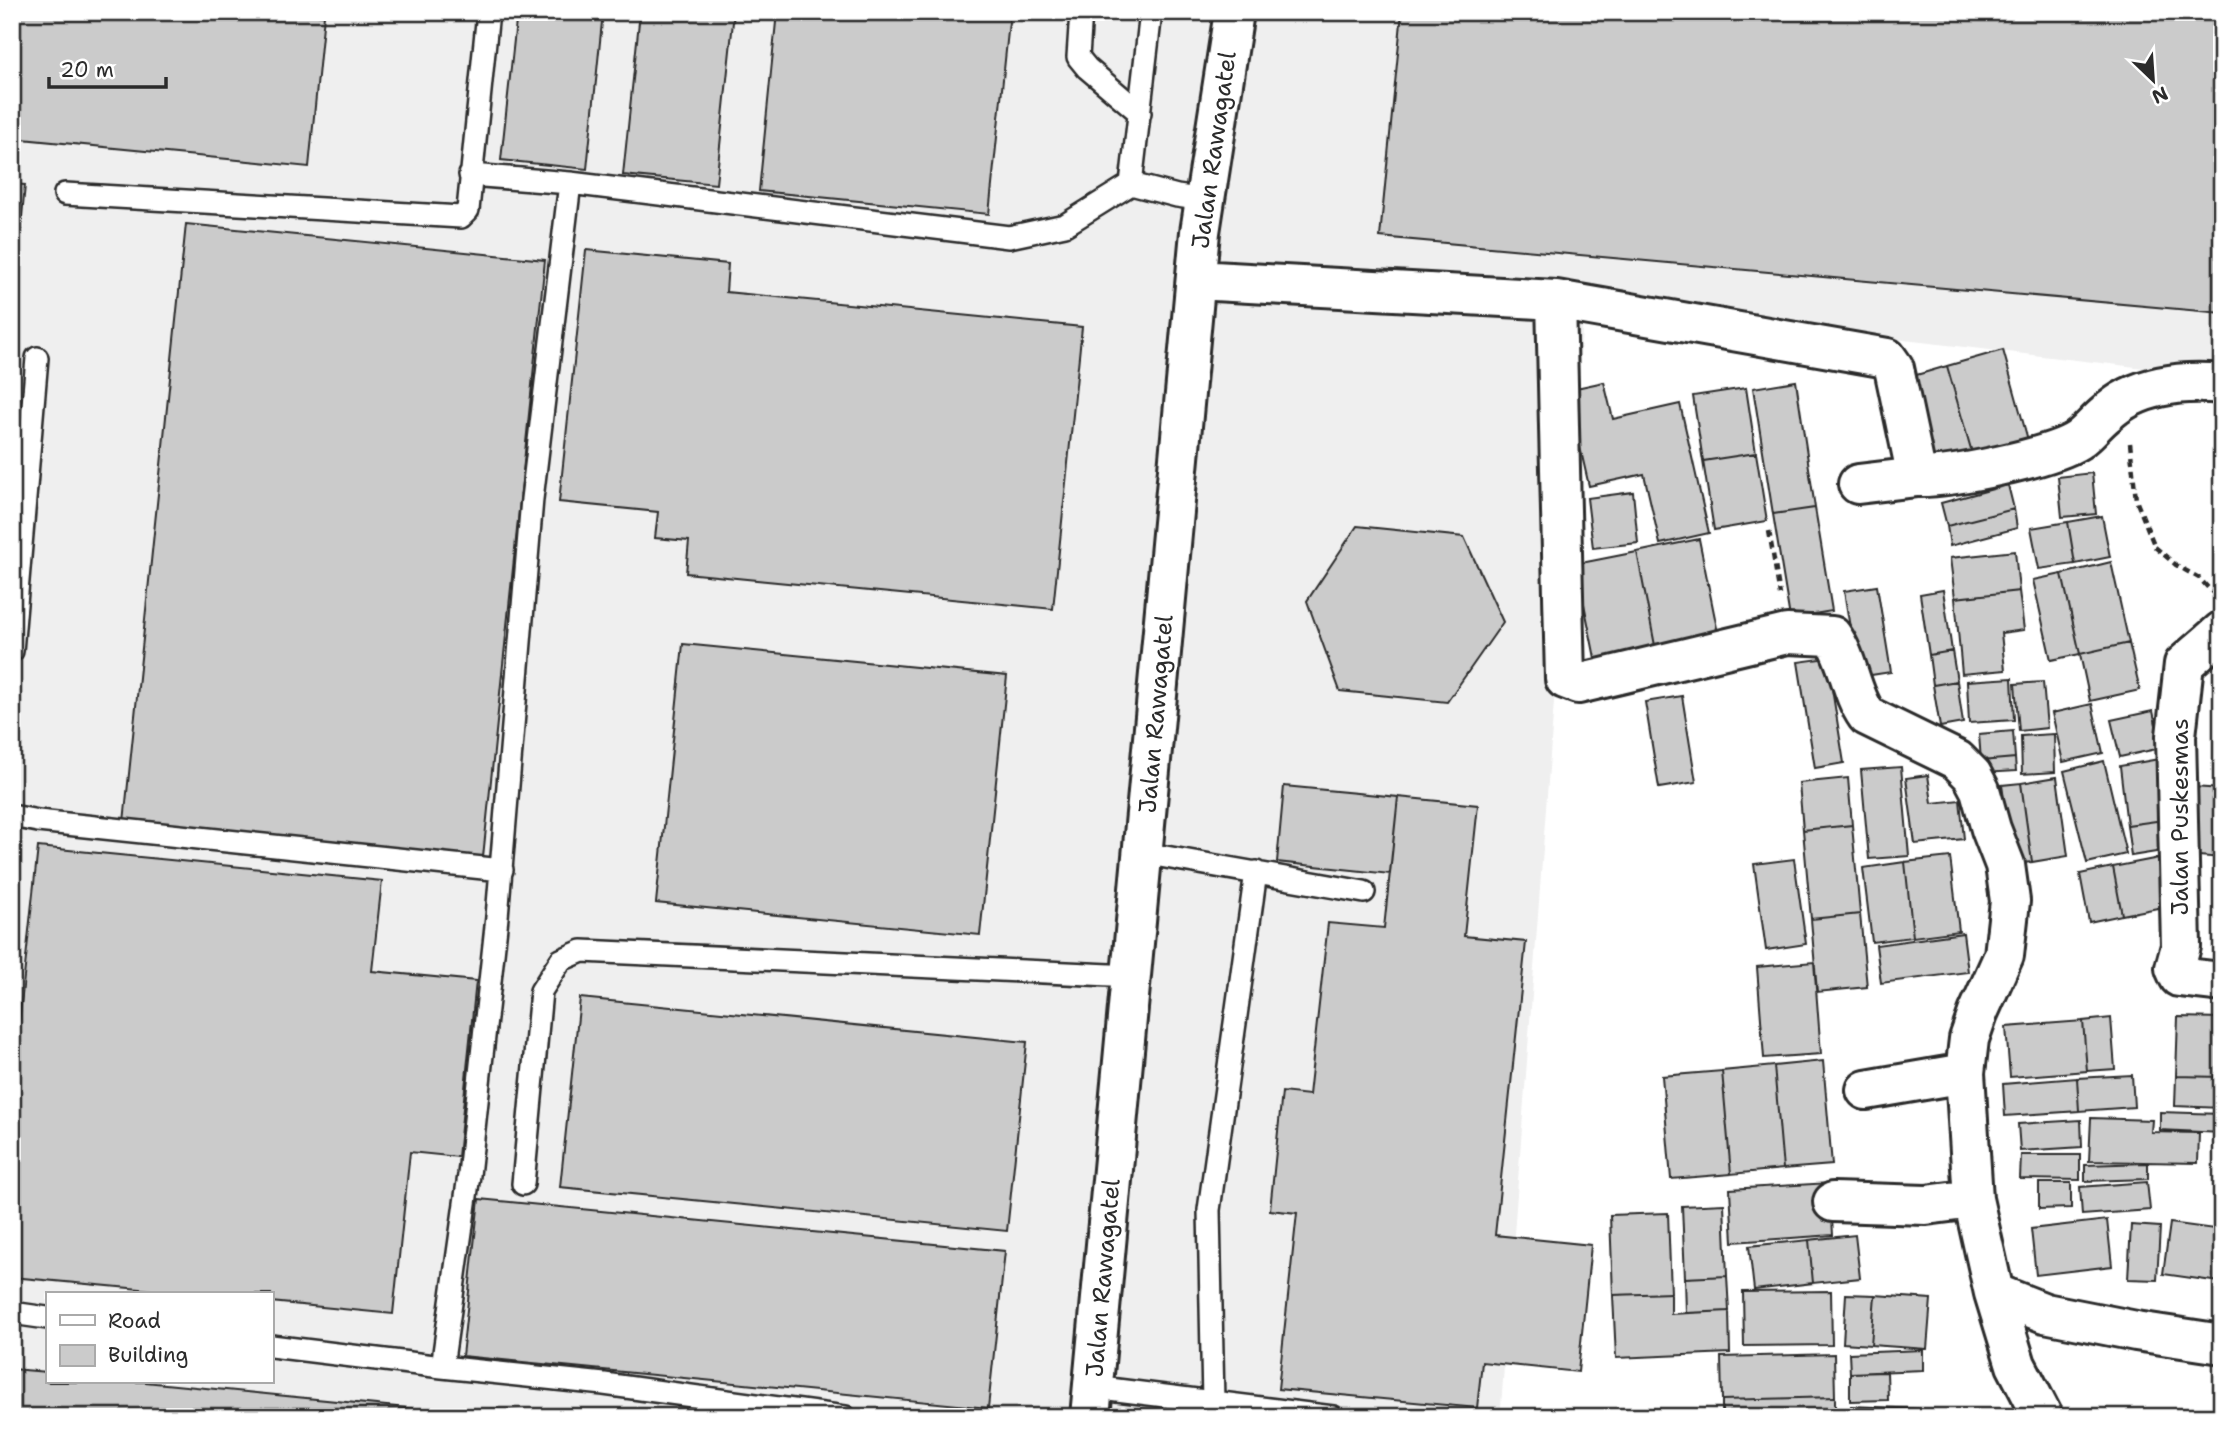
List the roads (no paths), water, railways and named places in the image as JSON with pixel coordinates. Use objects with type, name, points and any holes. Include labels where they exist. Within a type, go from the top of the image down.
[{"type":"street","name":"Jalan Rawagatel","points":[[1092,1402],[1196,280],[1205,200],[1234,12]]},
{"type":"street","points":[[1196,280],[1556,300],[1887,358],[1894,368],[1917,477]]},
{"type":"street","points":[[1556,300],[1565,678],[1578,684],[1787,634],[1832,636],[1840,648],[1859,704],[1867,716],[1957,760],[1972,775],[1980,790],[2005,865],[2010,901],[2004,955],[1969,1039],[1965,1073],[1973,1199],[1994,1293],[2016,1365],[2043,1417]]},
{"type":"street","points":[[1858,484],[1917,477],[1933,478],[2017,461],[2061,448],[2077,440],[2128,397],[2193,381],[2222,384]]},
{"type":"street","name":"Jalan Puskesmas","points":[[2220,615],[2184,664],[2176,736],[2181,946],[2175,968],[2179,977],[2222,982]]},
{"type":"street","points":[[1866,1090],[1965,1073]]},
{"type":"street","points":[[1833,1202],[1926,1205],[1973,1199]]},
{"type":"street","points":[[1994,1293],[2045,1313],[2222,1344]]},
{"type":"lane","points":[[65,194],[461,217],[468,210],[488,12]]},
{"type":"lane","points":[[1081,12],[1077,57],[1140,113]]},
{"type":"lane","points":[[1131,184],[1151,12]]},
{"type":"lane","points":[[470,175],[570,183],[1009,237],[1065,225],[1131,184],[1205,200]]},
{"type":"lane","points":[[442,1367],[469,1175],[502,870],[532,499],[570,183]]},
{"type":"lane","points":[[12,651],[37,358]]},
{"type":"lane","points":[[12,816],[38,821],[502,870]]},
{"type":"lane","points":[[1143,853],[1364,892]]},
{"type":"lane","points":[[1213,1402],[1209,1210],[1256,872]]},
{"type":"lane","points":[[523,1184],[541,991],[561,960],[582,951],[1132,976]]},
{"type":"lane","points":[[12,1313],[46,1318]]},
{"type":"lane","points":[[273,1346],[604,1384],[845,1417]]},
{"type":"lane","points":[[1092,1402],[1213,1402],[1333,1417]]}]
